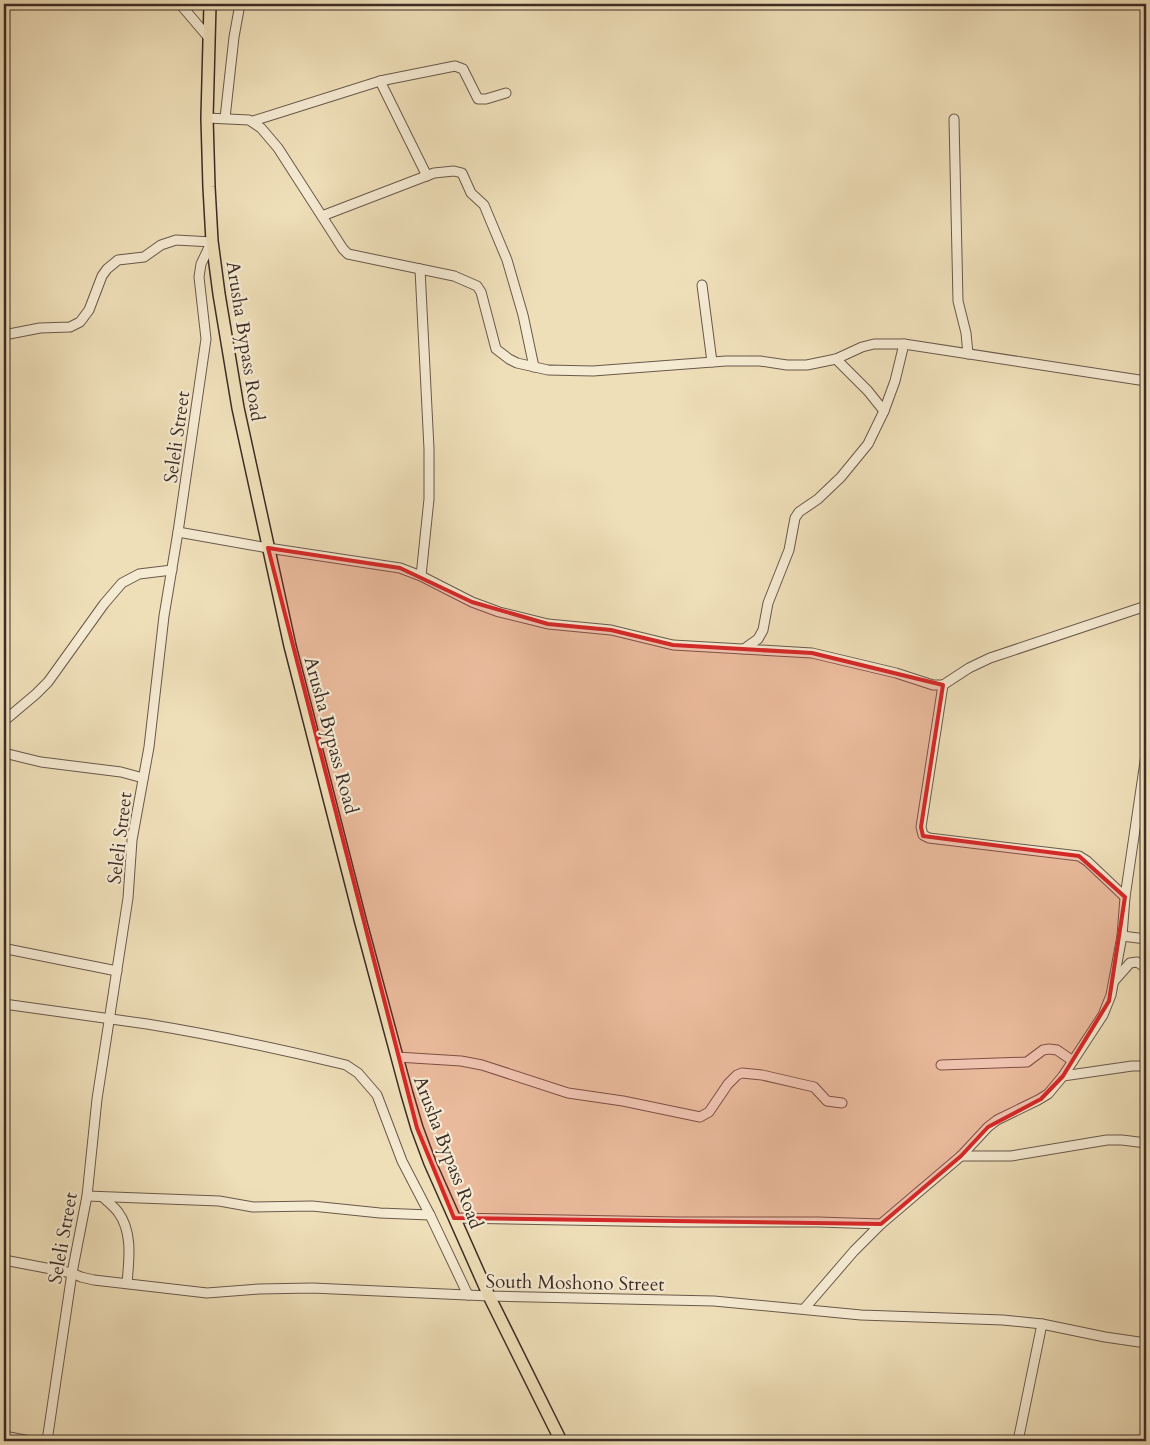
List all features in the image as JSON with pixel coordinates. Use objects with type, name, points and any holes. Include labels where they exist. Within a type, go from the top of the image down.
[{"type":"main road","name":"Arusha Bypass Road","points":[[210,4],[207,118],[212,241],[236,400],[290,646],[417,1128],[489,1296],[561,1441]]},
{"type":"street","points":[[180,4],[209,38]]},
{"type":"street","points":[[225,118],[234,37],[240,4]]},
{"type":"street","points":[[207,118],[253,121],[380,81],[457,66],[463,69],[478,99],[486,99],[506,93]]},
{"type":"street","points":[[380,81],[427,176]]},
{"type":"street","points":[[954,119],[958,301],[966,333],[968,354]]},
{"type":"street","points":[[253,121],[278,148],[343,250],[348,254],[454,276],[477,286],[482,292],[494,347],[509,359],[534,367],[593,371],[712,362],[760,361],[795,366],[836,359],[862,347],[874,344],[904,344],[1146,381]]},
{"type":"street","points":[[322,216],[427,176],[459,171],[464,176],[471,193],[484,205],[499,241],[523,315],[534,367]]},
{"type":"street","points":[[4,335],[40,328],[70,327],[80,322],[89,310],[102,276],[118,260],[144,257],[161,245],[176,240],[212,241]]},
{"type":"street","name":"Seleli Street","points":[[47,1441],[72,1273],[87,1196],[97,1099],[128,898],[132,840],[143,778],[164,616],[206,338],[200,272],[201,264],[212,241]]},
{"type":"street","points":[[420,269],[430,499],[421,576]]},
{"type":"street","points":[[702,285],[712,362]]},
{"type":"street","points":[[744,649],[758,639],[763,630],[768,603],[790,550],[795,518],[799,512],[826,492],[856,460],[868,444],[884,411],[895,381],[904,344]]},
{"type":"street","points":[[836,359],[868,391],[884,411]]},
{"type":"street","points":[[178,532],[400,568],[421,576],[472,602],[499,612],[548,624],[611,630],[673,645],[812,653],[896,673],[926,684],[942,685],[969,668],[990,658],[1146,606]]},
{"type":"street","points":[[4,721],[48,682],[104,604],[122,583],[139,574],[172,570]]},
{"type":"street","points":[[942,685],[920,827],[924,835],[929,838],[1079,856],[1087,861],[1125,897]]},
{"type":"street","points":[[4,753],[41,762],[121,772],[143,778]]},
{"type":"street","points":[[804,1309],[840,1265],[881,1224],[961,1156],[988,1127],[1041,1099],[1063,1076],[1103,1015],[1111,995],[1122,936],[1125,897],[1146,755]]},
{"type":"street","points":[[1122,936],[1146,939]]},
{"type":"street","points":[[8,949],[117,971]]},
{"type":"street","points":[[1114,982],[1130,963],[1137,962],[1146,968]]},
{"type":"street","points":[[4,1004],[147,1024],[282,1049],[346,1065],[351,1068],[377,1095],[402,1160],[468,1295]]},
{"type":"street","points":[[941,1065],[1027,1062],[1043,1050],[1049,1049],[1057,1050],[1073,1061]]},
{"type":"street","points":[[397,1057],[461,1061],[482,1065],[568,1093],[623,1101],[700,1117],[710,1112],[728,1084],[736,1075],[742,1073],[814,1087],[827,1102],[842,1103]]},
{"type":"street","points":[[1063,1076],[1132,1066],[1146,1066]]},
{"type":"street","points":[[961,1156],[1011,1156],[1115,1140],[1146,1143]]},
{"type":"street","points":[[87,1196],[212,1201],[253,1207],[312,1206],[380,1213],[430,1215]]},
{"type":"street","points":[[104,1198],[118,1212],[124,1223],[129,1251],[127,1283]]},
{"type":"street","points":[[454,1218],[881,1224]]},
{"type":"street","name":"South Moshono Street","points":[[4,1260],[72,1273],[87,1279],[207,1292],[304,1288],[489,1296],[714,1301],[861,1315],[992,1319],[1042,1324],[1105,1338],[1146,1343]]},
{"type":"street","points":[[1018,1441],[1042,1324]]},
{"type":"street","points":[[4,1436],[30,1441]]},
{"type":"highlighted area","points":[[268,548],[400,568],[472,602],[548,624],[611,630],[673,645],[812,653],[943,685],[921,827],[923,836],[1079,856],[1125,897],[1109,1001],[1063,1076],[1041,1099],[988,1127],[961,1156],[881,1224],[454,1218],[417,1128]]}]
